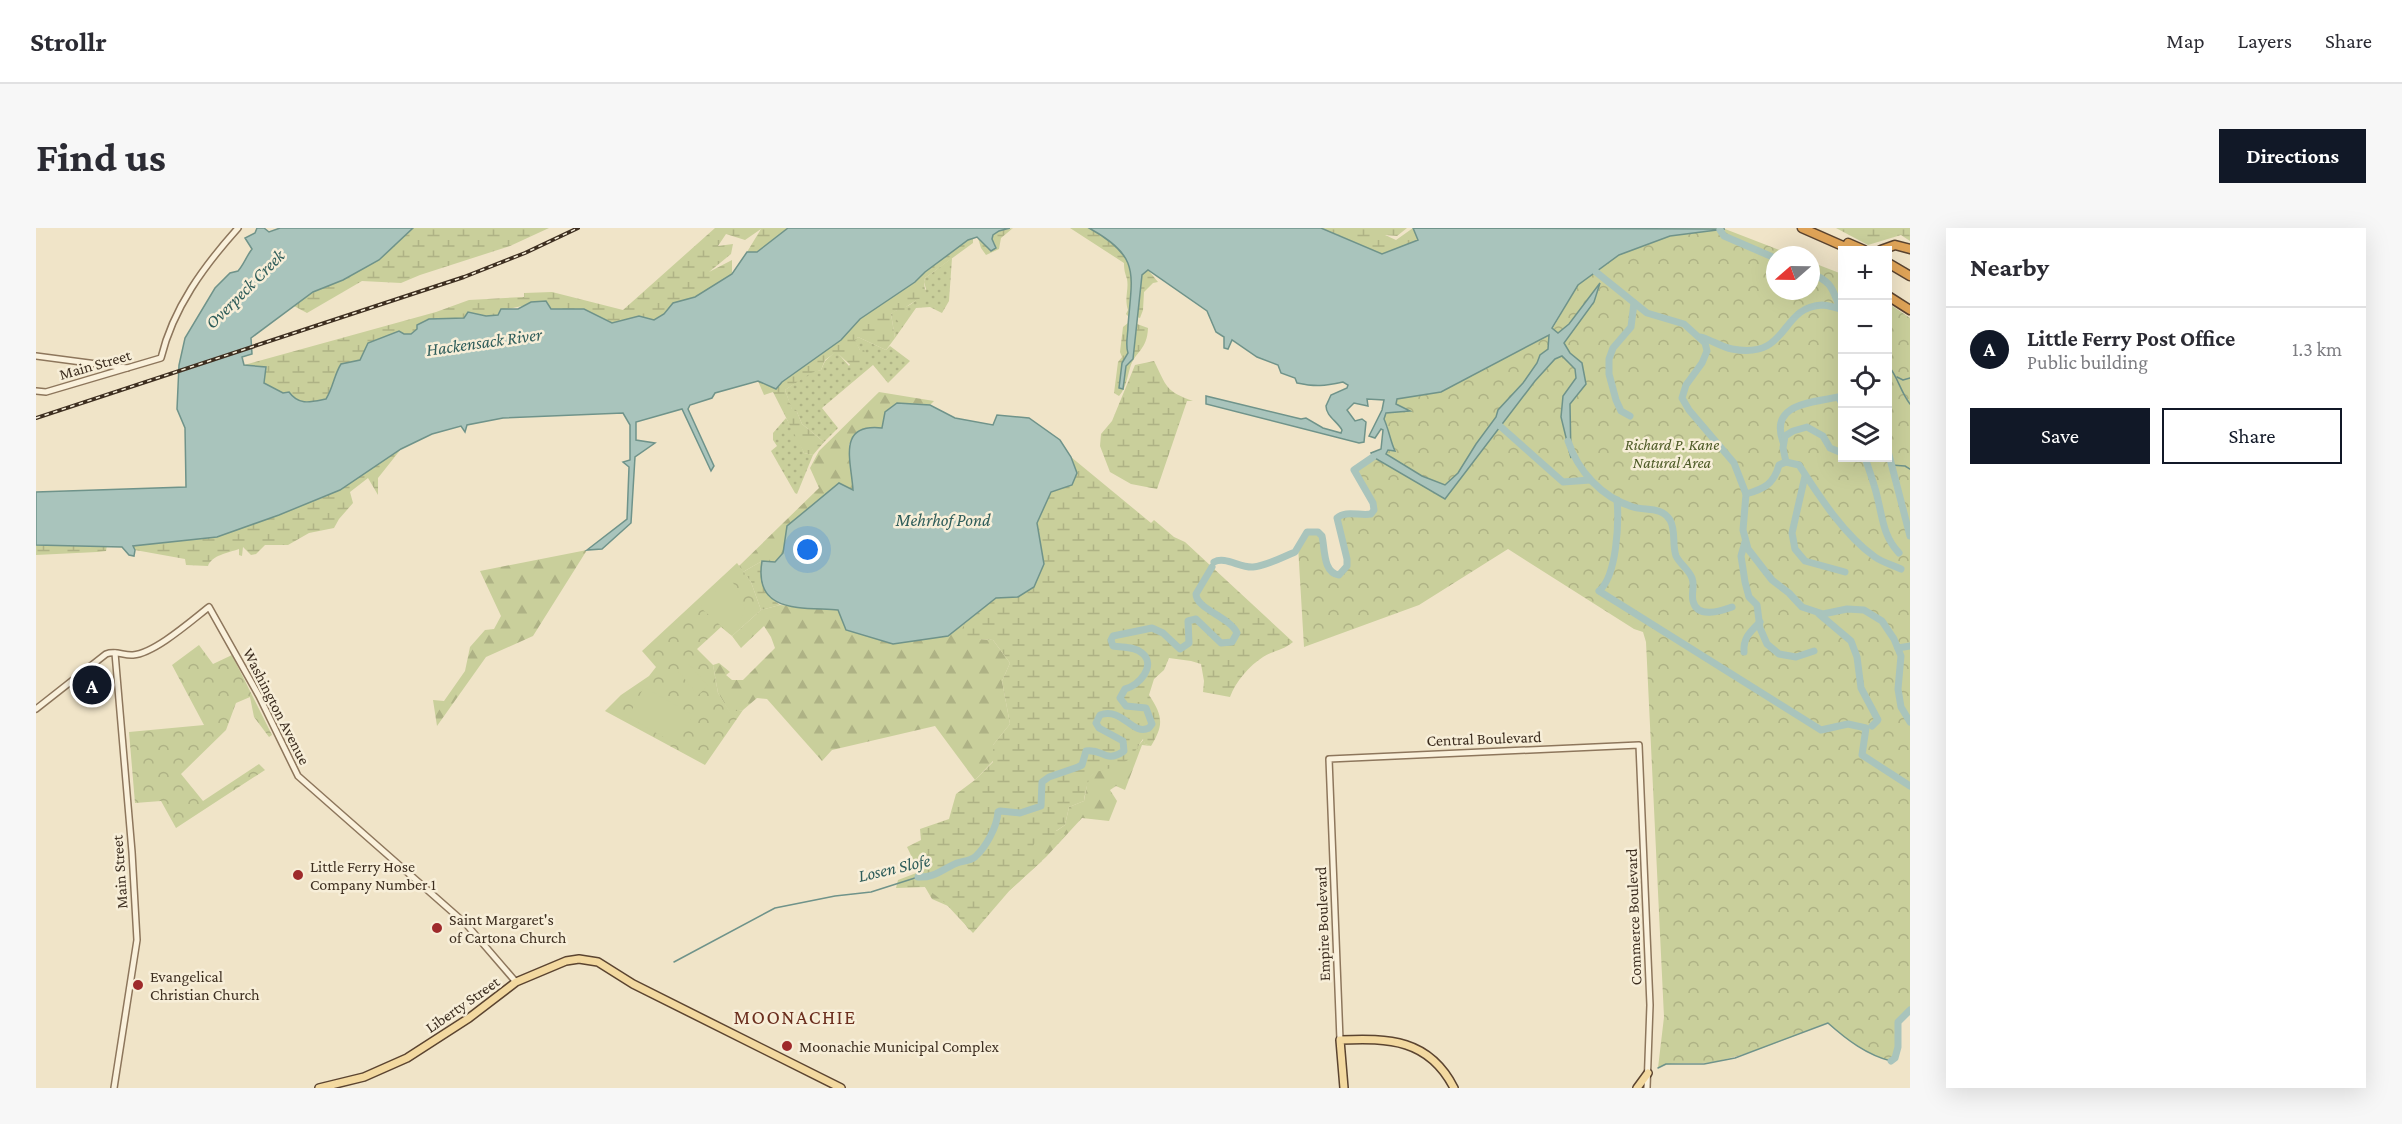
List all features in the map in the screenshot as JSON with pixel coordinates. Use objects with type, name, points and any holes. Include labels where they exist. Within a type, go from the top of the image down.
[{"type":"highway","points":[[1802,228],[1843,246]]},
{"type":"highway","points":[[1815,228],[1855,246]]},
{"type":"highway","points":[[1892,246],[1910,249]]},
{"type":"highway","points":[[1892,266],[1910,276]]},
{"type":"highway","points":[[1892,272],[1910,282]]},
{"type":"highway","points":[[1892,300],[1910,310]]},
{"type":"main road","name":"Liberty Street","points":[[319,1088],[364,1077],[407,1058],[469,1018],[516,982],[579,959],[598,962],[621,976],[842,1088]]},
{"type":"main road","points":[[1340,1040],[1384,1039],[1412,1046],[1433,1060],[1446,1074],[1454,1088]]},
{"type":"main road","name":"Empire Boulevard","points":[[1340,1040],[1344,1088]]},
{"type":"main road","points":[[1637,1088],[1648,1073]]},
{"type":"street","name":"Main Street","points":[[36,391],[46,392],[110,375],[161,358],[169,331],[200,274],[238,228]]},
{"type":"street","points":[[36,356],[129,368]]},
{"type":"street","points":[[105,365],[110,375]]},
{"type":"street","points":[[36,396],[46,392]]},
{"type":"street","name":"Washington Avenue","points":[[115,652],[136,655],[160,644],[209,607],[256,690],[298,776],[466,924],[516,982]]},
{"type":"street","name":"Main Street","points":[[114,1088],[137,940],[115,652]]},
{"type":"street","points":[[36,709],[105,654],[115,652]]},
{"type":"street","name":"Central Boulevard","points":[[1329,759],[1639,745]]},
{"type":"street","name":"Commerce Boulevard","points":[[1639,745],[1650,997],[1647,1088]]},
{"type":"street","name":"Empire Boulevard","points":[[1329,759],[1340,1040]]},
{"type":"green space","points":[[413,228],[549,228],[510,246],[401,283],[362,281],[307,313],[294,306],[313,292],[343,280]]},
{"type":"green space","points":[[715,228],[788,228],[757,252],[747,252],[761,229],[745,240],[726,234],[718,246],[733,244],[731,254],[709,272],[732,260],[732,274],[695,297],[673,303],[664,314],[654,320],[639,316],[612,323],[584,309],[551,309],[546,301],[502,309],[498,315],[486,316],[468,312],[465,318],[429,319],[411,334],[404,334],[335,375],[331,392],[326,399],[304,403],[264,383],[244,365],[436,312],[469,300],[524,297],[524,293],[552,292],[623,310]]},
{"type":"green space","points":[[1013,228],[1001,238],[999,249],[986,255],[978,238],[988,249],[995,244],[992,239],[993,235]]},
{"type":"green space","points":[[1070,228],[1090,228],[1128,258],[1132,271],[1129,317],[1126,314],[1128,310],[1127,283],[1124,263]]},
{"type":"green space","points":[[1321,228],[1407,228],[1397,236],[1385,235],[1396,240],[1413,228],[1418,240],[1382,254]]},
{"type":"green space","points":[[1836,228],[1910,228],[1910,241],[1901,235],[1868,245]]},
{"type":"green space","name":"Richard P. Kane Natural Area","points":[[1725,229],[1769,246],[1766,246],[1766,300],[1820,300],[1820,265],[1838,272],[1838,462],[1892,462],[1892,306],[1910,318],[1910,1010],[1898,1022],[1898,1047],[1895,1058],[1891,1061],[1858,1046],[1827,1023],[1732,1058],[1672,1064],[1658,1068],[1664,1017],[1646,642],[1643,632],[1634,629],[1508,549],[1419,605],[1304,647],[1298,546],[1307,532],[1318,532],[1322,536],[1330,570],[1339,575],[1347,566],[1337,518],[1348,513],[1371,514],[1374,510],[1373,503],[1354,470],[1373,457],[1386,453],[1388,427],[1383,419],[1396,399],[1441,392],[1549,335],[1578,285],[1619,255],[1670,236]]},
{"type":"green space","points":[[973,238],[973,243],[925,278],[926,298],[918,299],[906,307],[907,313],[900,324],[897,320],[897,310],[891,314],[895,338],[886,350],[858,337],[855,340],[860,350],[864,349],[866,360],[856,370],[836,352],[825,360],[821,370],[811,373],[785,390],[792,409],[797,412],[802,424],[824,442],[813,455],[804,453],[773,392],[764,395],[758,381],[776,388],[841,340],[860,319],[915,282],[925,272]]},
{"type":"green space","points":[[952,258],[949,301],[942,313],[930,307],[916,308],[895,338],[891,314],[917,300],[926,289],[925,278]]},
{"type":"green space","points":[[1148,270],[1158,282],[1153,283],[1144,292],[1140,318],[1137,317],[1142,275]]},
{"type":"green space","points":[[1128,323],[1128,353],[1122,363],[1122,389],[1126,366],[1133,359],[1137,324],[1148,328],[1145,342],[1132,362],[1125,386],[1119,396],[1114,393],[1118,362],[1122,357],[1120,352],[1123,327]]},
{"type":"green space","points":[[858,337],[886,350],[890,346],[910,361],[888,383],[873,365],[822,408],[838,428],[824,442],[802,424],[797,412],[792,410],[785,390],[811,372],[821,370],[825,361],[836,351],[849,366],[860,350],[854,340]]},
{"type":"green space","points":[[1154,361],[1168,387],[1193,401],[1187,401],[1157,489],[1131,484],[1110,472],[1100,446],[1101,434],[1112,421],[1135,365]]},
{"type":"green space","points":[[879,392],[934,401],[930,405],[897,403],[882,428],[849,444],[853,490],[839,483],[788,526],[783,553],[775,562],[762,561],[743,572],[739,566],[819,488],[810,468],[819,451]]},
{"type":"green space","points":[[786,418],[804,453],[813,455],[797,494],[771,451],[777,446],[773,440],[773,433]]},
{"type":"green space","points":[[401,449],[378,478],[378,495],[368,478],[350,492],[353,503],[334,528],[309,533],[288,545],[265,545],[256,554],[251,555],[243,547],[242,556],[239,555],[239,549],[225,553],[213,559],[208,566],[186,565],[185,559],[135,550],[132,546],[372,468]]},
{"type":"green space","points":[[1071,457],[1151,523],[1154,520],[1174,537],[1185,542],[1293,642],[1253,665],[1239,680],[1230,697],[1203,692],[1201,664],[1169,658],[1164,670],[1154,679],[1149,695],[1160,720],[1158,732],[1151,746],[1145,744],[1143,739],[1128,760],[1092,775],[1084,801],[1069,807],[1065,825],[1056,831],[1066,835],[1058,844],[1036,841],[1031,849],[1042,861],[1010,890],[973,933],[945,903],[925,887],[896,888],[898,880],[919,872],[907,847],[921,840],[920,829],[949,819],[956,794],[975,780],[993,762],[993,745],[1010,724],[1002,681],[1010,663],[993,640],[979,639],[964,643],[964,624],[996,598],[1018,597],[1044,564],[1037,523],[1051,492],[1077,473]]},
{"type":"green space","points":[[36,545],[107,545],[106,551],[36,555]]},
{"type":"green space","points":[[587,550],[533,636],[486,657],[437,726],[433,700],[444,701],[465,671],[470,647],[485,630],[494,629],[501,616],[480,571]]},
{"type":"green space","points":[[762,561],[761,575],[766,591],[780,605],[761,610],[751,582],[743,572]]},
{"type":"green space","points":[[737,563],[751,582],[761,610],[732,636],[721,627],[697,649],[713,665],[718,693],[730,712],[743,710],[705,765],[605,711],[621,695],[649,676],[656,667],[642,651]]},
{"type":"green space","points":[[730,578],[739,592],[745,609],[738,627],[730,634],[702,609],[701,605]]},
{"type":"green space","points":[[780,605],[839,610],[948,636],[964,624],[965,631],[979,639],[993,640],[1010,663],[1002,681],[1010,724],[993,745],[993,761],[975,780],[935,726],[832,750],[822,761],[767,699],[757,698],[743,710],[730,713],[718,693],[713,665],[719,663],[730,672],[726,675],[732,680],[743,680],[775,648],[764,626],[741,648],[732,636],[761,610]]},
{"type":"green space","points":[[199,645],[213,664],[232,655],[272,735],[269,737],[254,717],[250,697],[236,703],[226,730],[181,774],[203,801],[259,764],[265,770],[176,828],[161,801],[135,803],[129,732],[204,725],[172,665]]},
{"type":"green space","points":[[686,663],[708,686],[698,695],[678,671]]},
{"type":"green space","points":[[644,687],[693,715],[676,744],[628,717]]},
{"type":"green space","points":[[1144,739],[1145,744],[1151,746],[1142,745],[1125,790],[1116,786],[1110,790],[1117,801],[1109,821],[1082,818],[1046,857],[1010,890],[988,905],[969,930],[955,909],[932,899],[925,887],[1055,832],[1065,825],[1069,807],[1084,801],[1088,779],[1096,770],[1126,761]]},
{"type":"water","points":[[257,228],[264,228],[269,232],[280,228],[413,228],[379,260],[343,280],[313,292],[251,338],[252,354],[242,357],[244,365],[266,367],[264,383],[283,393],[289,392],[297,399],[306,402],[326,399],[341,364],[360,360],[368,343],[399,331],[411,334],[417,329],[417,325],[429,319],[464,318],[468,312],[486,316],[498,315],[501,309],[518,309],[531,302],[546,301],[551,309],[584,309],[612,323],[639,316],[654,320],[664,314],[673,303],[695,297],[732,274],[747,252],[757,252],[788,228],[1010,228],[993,235],[992,239],[996,248],[991,251],[977,237],[968,240],[915,282],[860,319],[841,340],[782,382],[776,389],[758,381],[715,393],[712,398],[690,405],[688,409],[714,466],[711,471],[682,409],[636,422],[636,440],[655,443],[635,457],[631,523],[602,549],[587,550],[627,519],[629,467],[623,462],[630,460],[630,425],[623,413],[503,418],[467,425],[465,432],[461,426],[432,434],[401,449],[340,490],[279,515],[217,537],[133,546],[134,556],[129,555],[122,547],[36,545],[36,492],[186,487],[185,428],[177,409],[179,365],[185,338],[215,288],[230,273],[238,271],[242,266],[252,249],[245,238],[255,233]]},
{"type":"water","points":[[1089,228],[1321,228],[1382,254],[1418,240],[1413,228],[1725,229],[1670,236],[1619,255],[1578,285],[1552,328],[1558,333],[1569,324],[1600,283],[1594,302],[1564,343],[1570,353],[1582,363],[1586,384],[1570,404],[1571,458],[1561,417],[1563,396],[1576,378],[1575,369],[1562,356],[1555,359],[1535,381],[1445,499],[1373,457],[1371,453],[1381,449],[1383,430],[1381,429],[1375,438],[1369,436],[1382,410],[1384,400],[1367,399],[1368,406],[1354,403],[1347,410],[1355,421],[1362,419],[1366,422],[1364,442],[1359,443],[1206,404],[1206,396],[1301,419],[1306,418],[1323,428],[1341,433],[1342,430],[1328,413],[1326,406],[1331,395],[1347,388],[1348,385],[1343,382],[1320,386],[1297,383],[1295,378],[1281,373],[1278,365],[1257,357],[1232,340],[1228,349],[1224,348],[1224,337],[1216,332],[1207,311],[1148,270],[1142,275],[1133,359],[1126,366],[1123,389],[1119,388],[1122,363],[1128,353],[1131,279],[1130,268],[1125,258],[1118,248]],"holes":[[[1549,335],[1548,349],[1540,355],[1523,383],[1498,410],[1496,417],[1458,473],[1445,485],[1422,476],[1386,454],[1388,450],[1395,451],[1384,419],[1386,413],[1410,411],[1396,404],[1397,399],[1441,392]]]},
{"type":"water","name":"Mehrhof Pond","points":[[897,403],[930,405],[955,418],[993,425],[997,415],[1029,418],[1060,440],[1071,457],[1077,473],[1072,485],[1051,492],[1037,523],[1044,564],[1034,587],[1018,597],[996,598],[948,636],[893,644],[846,630],[838,610],[796,607],[773,599],[765,591],[761,578],[762,561],[775,562],[783,553],[787,526],[839,483],[853,490],[849,456],[853,438],[858,431],[882,428],[885,412]]},
{"type":"waterway","points":[[1720,230],[1724,236],[1766,254]]},
{"type":"waterway","points":[[1596,272],[1647,313],[1684,324],[1705,343],[1707,351],[1702,363],[1686,385],[1682,398],[1689,410],[1734,463],[1746,494],[1743,530],[1748,549],[1772,580],[1802,607],[1823,614],[1847,609],[1864,610],[1882,621],[1894,639],[1901,656],[1898,689],[1901,707],[1910,722]]},
{"type":"waterway","points":[[1820,278],[1832,289],[1838,302]]},
{"type":"waterway","points":[[1630,416],[1621,411],[1616,400],[1609,374],[1609,359],[1613,348],[1631,327],[1634,303]]},
{"type":"waterway","points":[[1701,337],[1728,348],[1751,350],[1764,347],[1775,340],[1798,314],[1808,308],[1827,305],[1838,308]]},
{"type":"waterway","points":[[1892,371],[1910,404]]},
{"type":"waterway","points":[[1897,377],[1903,380],[1910,378]]},
{"type":"waterway","points":[[1783,442],[1780,429],[1782,419],[1787,412],[1805,404],[1838,397]]},
{"type":"waterway","points":[[1500,426],[1563,482],[1590,480]]},
{"type":"waterway","points":[[1786,462],[1783,448],[1785,436],[1807,427],[1823,436],[1830,448],[1838,451]]},
{"type":"waterway","points":[[1568,441],[1578,463],[1601,490],[1621,503],[1662,513],[1670,520],[1676,556],[1692,578],[1695,607],[1704,612],[1732,607]]},
{"type":"waterway","name":"Losen Slofe","points":[[1214,562],[1223,560],[1248,567],[1263,565],[1295,552],[1307,532],[1318,532],[1322,536],[1327,565],[1330,570],[1339,575],[1347,566],[1347,559],[1337,518],[1348,514],[1371,514],[1374,510],[1373,503],[1354,470],[1373,457]]},
{"type":"waterway","points":[[1746,494],[1767,485],[1774,477],[1779,465],[1786,462],[1799,465],[1833,514],[1853,538],[1875,557],[1901,569]]},
{"type":"waterway","points":[[1866,462],[1887,535],[1899,553]]},
{"type":"waterway","points":[[1891,462],[1910,536]]},
{"type":"waterway","points":[[1891,465],[1905,466],[1910,469]]},
{"type":"waterway","points":[[1805,476],[1792,533],[1795,549],[1805,561],[1845,572]]},
{"type":"waterway","points":[[1617,500],[1616,548],[1610,574],[1599,591],[1821,730],[1848,724],[1866,728],[1862,755],[1910,786]]},
{"type":"waterway","points":[[1745,542],[1741,556],[1745,582],[1749,597],[1757,605],[1760,628],[1767,644],[1779,654],[1796,657],[1814,651]]},
{"type":"waterway","name":"Losen Slofe","points":[[918,877],[934,875],[975,857],[990,836],[996,824],[998,812],[1020,813],[1041,806],[1042,782],[1049,777],[1082,765],[1086,751],[1108,756],[1118,755],[1124,751],[1123,741],[1099,728],[1096,723],[1100,715],[1115,715],[1137,728],[1149,728],[1152,724],[1146,708],[1126,706],[1120,698],[1125,689],[1136,684],[1147,669],[1148,663],[1142,653],[1136,649],[1113,646],[1111,640],[1113,636],[1152,628],[1163,633],[1180,649],[1189,643],[1188,621],[1196,619],[1221,643],[1232,642],[1237,633],[1233,627],[1197,599],[1196,594],[1212,567]]},
{"type":"waterway","points":[[1819,614],[1851,641],[1857,657],[1861,688],[1878,720],[1872,726]]},
{"type":"waterway","points":[[1744,652],[1746,639],[1760,622]]},
{"type":"waterway","points":[[1898,648],[1910,646]]},
{"type":"waterway","name":"Losen Slofe","points":[[674,962],[775,908],[835,896],[871,892],[918,877]]},
{"type":"waterway","points":[[1891,1061],[1895,1058],[1898,1047],[1898,1022],[1910,1010]]},
{"type":"waterway","points":[[1658,1068],[1666,1064],[1704,1064],[1735,1058],[1828,1023],[1858,1046],[1891,1061]]},
{"type":"railway","points":[[36,418],[464,277],[525,253],[578,228]]},
{"type":"place","name":"Little Ferry Post Office","points":[[92,685]]},
{"type":"place","name":"Little Ferry Hose Company Number 1","points":[[298,875]]},
{"type":"place","name":"Saint Margaret's of Cartona Church","points":[[437,928]]},
{"type":"place","name":"Evangelical Christian Church","points":[[138,985]]},
{"type":"place","name":"Moonachie Municipal Complex","points":[[787,1046]]},
{"type":"district","name":"MOONACHIE","points":[[795,1017]]},
{"type":"water label","name":"Overpeck Creek","points":[[245,289]]},
{"type":"water label","name":"Hackensack River","points":[[484,342]]}]
